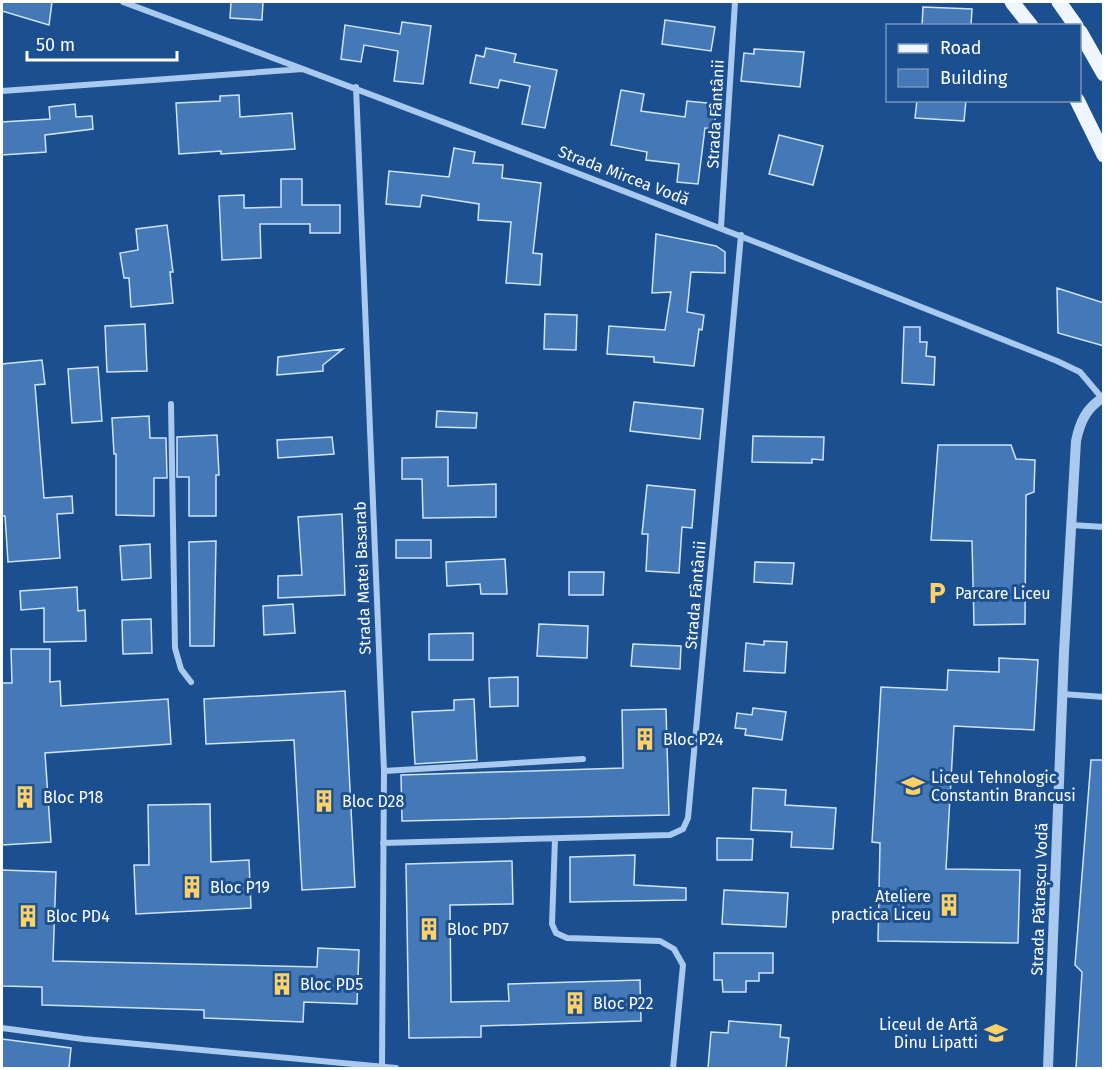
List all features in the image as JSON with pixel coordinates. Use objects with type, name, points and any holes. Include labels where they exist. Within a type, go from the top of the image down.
[{"type":"main road","points":[[1012,2],[1029,24]]},
{"type":"main road","points":[[1059,2],[1075,24]]},
{"type":"main road","points":[[1081,34],[1104,74]]},
{"type":"main road","points":[[1078,102],[1104,155]]},
{"type":"street","name":"Strada Mircea Vodă","points":[[123,2],[356,87],[721,227],[1057,361],[1080,372],[1103,398]]},
{"type":"street","name":"Strada Fântânii","points":[[721,227],[735,2]]},
{"type":"street","points":[[2,91],[305,69]]},
{"type":"street","name":"Strada Matei Basarab","points":[[356,87],[384,771],[382,1068]]},
{"type":"street","name":"Strada Fântânii","points":[[383,843],[670,835],[682,829],[688,818],[741,235]]},
{"type":"street","name":"Strada Pătrașcu Vodă","points":[[1048,1068],[1062,694],[1076,441],[1080,422],[1090,407],[1103,398]]},
{"type":"street","points":[[171,404],[175,648],[181,669],[191,682]]},
{"type":"street","points":[[1071,525],[1104,527]]},
{"type":"street","points":[[1062,694],[1104,697]]},
{"type":"street","points":[[384,771],[584,759]]},
{"type":"street","points":[[555,839],[552,924],[556,933],[567,938],[660,941],[674,949],[683,965],[673,1068]]},
{"type":"street","points":[[2,1028],[83,1039],[396,1068]]},
{"type":"building","points":[[2,2],[52,2],[49,25],[2,11]]},
{"type":"building","points":[[231,2],[263,2],[262,20],[230,18]]},
{"type":"building","points":[[923,7],[972,9],[971,24],[922,24]]},
{"type":"building","points":[[665,20],[715,27],[711,51],[662,44]]},
{"type":"building","points":[[402,22],[431,26],[423,84],[394,81],[398,51],[364,45],[361,62],[341,59],[345,25],[400,34]]},
{"type":"building","points":[[486,48],[516,54],[514,62],[557,70],[545,128],[522,124],[530,86],[500,80],[498,88],[470,83],[476,55],[484,57]]},
{"type":"building","points":[[754,49],[804,52],[800,87],[741,81],[744,53],[754,54]]},
{"type":"building","points":[[621,90],[644,94],[641,111],[685,117],[687,101],[717,104],[714,129],[705,128],[698,184],[677,182],[679,164],[646,160],[647,152],[611,145]]},
{"type":"building","points":[[239,95],[240,117],[292,113],[295,149],[221,154],[221,151],[179,154],[176,103],[220,101],[220,96]]},
{"type":"building","points":[[917,102],[966,102],[964,121],[915,118]]},
{"type":"building","points":[[75,104],[76,117],[92,116],[93,129],[45,135],[46,152],[2,155],[2,122],[50,119],[49,107]]},
{"type":"building","points":[[779,135],[823,146],[813,185],[769,174]]},
{"type":"building","points":[[454,148],[475,152],[473,163],[503,165],[502,178],[541,183],[533,253],[542,254],[540,285],[506,283],[511,222],[478,220],[479,204],[422,195],[420,207],[386,204],[389,171],[449,177]]},
{"type":"building","points":[[281,179],[302,179],[302,205],[340,205],[340,233],[310,233],[310,224],[260,224],[261,258],[222,260],[219,196],[244,195],[244,208],[281,207]]},
{"type":"building","points":[[167,225],[173,272],[170,272],[173,303],[131,307],[129,278],[124,278],[120,253],[138,250],[136,229]]},
{"type":"building","points":[[656,234],[716,246],[725,252],[725,273],[691,272],[687,312],[704,315],[702,330],[699,329],[694,366],[654,362],[654,357],[607,354],[609,326],[665,330],[671,292],[652,293]]},
{"type":"building","points":[[1057,288],[1104,303],[1104,346],[1058,333]]},
{"type":"building","points":[[545,314],[577,315],[576,350],[544,349]]},
{"type":"building","points":[[145,324],[147,371],[107,372],[105,326]]},
{"type":"building","points":[[904,327],[920,327],[920,342],[927,342],[926,356],[935,357],[934,385],[902,383]]},
{"type":"building","points":[[343,349],[323,365],[323,371],[277,375],[278,357]]},
{"type":"building","points":[[42,360],[45,384],[35,385],[44,498],[72,496],[73,513],[57,514],[60,558],[8,562],[5,516],[2,516],[2,364]]},
{"type":"building","points":[[98,367],[102,421],[72,423],[68,369]]},
{"type":"building","points":[[634,402],[703,409],[700,439],[630,431]]},
{"type":"building","points":[[437,411],[477,413],[476,428],[436,427]]},
{"type":"building","points":[[149,416],[150,438],[166,438],[167,478],[154,478],[154,516],[116,515],[116,454],[114,454],[112,418]]},
{"type":"building","points":[[217,435],[219,475],[216,475],[216,516],[189,516],[189,477],[177,477],[177,437]]},
{"type":"building","points":[[753,436],[824,437],[823,460],[812,459],[812,463],[752,462]]},
{"type":"building","points":[[332,437],[334,454],[278,458],[277,440]]},
{"type":"building","points":[[938,445],[1011,445],[1016,459],[1035,460],[1034,492],[1026,495],[1025,624],[974,625],[972,541],[931,540]]},
{"type":"building","points":[[448,457],[448,486],[496,484],[496,517],[423,518],[422,479],[402,479],[402,458]]},
{"type":"building","points":[[647,485],[695,490],[692,528],[682,527],[679,573],[646,571],[648,534],[642,534]]},
{"type":"building","points":[[342,514],[345,595],[278,598],[278,576],[302,575],[298,517]]},
{"type":"building","points":[[396,540],[431,540],[431,558],[396,558]]},
{"type":"building","points":[[216,541],[214,646],[190,646],[189,542]]},
{"type":"building","points":[[150,544],[151,578],[122,580],[120,546]]},
{"type":"building","points":[[505,559],[507,594],[481,594],[480,584],[447,586],[446,562]]},
{"type":"building","points":[[755,562],[794,563],[792,584],[754,582]]},
{"type":"building","points":[[569,572],[604,572],[603,595],[569,595]]},
{"type":"building","points":[[77,587],[78,611],[85,610],[86,641],[44,642],[44,608],[21,610],[20,591]]},
{"type":"building","points":[[293,604],[295,633],[264,635],[263,606]]},
{"type":"building","points":[[151,619],[152,653],[123,654],[122,620]]},
{"type":"building","points":[[539,624],[588,626],[587,658],[537,656]]},
{"type":"building","points":[[473,633],[473,660],[429,660],[429,634]]},
{"type":"building","points":[[764,641],[787,642],[785,673],[744,671],[746,643],[764,645]]},
{"type":"building","points":[[633,644],[681,646],[680,669],[631,666]]},
{"type":"building","name":"Bloc P18","points":[[11,649],[50,649],[50,682],[60,681],[61,706],[168,699],[171,744],[45,753],[51,842],[2,845],[2,683],[12,683]]},
{"type":"building","points":[[999,658],[1038,660],[1034,730],[954,726],[946,869],[1020,870],[1018,943],[878,941],[880,843],[872,842],[881,687],[947,690],[948,670],[999,672]]},
{"type":"building","points":[[518,677],[518,706],[490,707],[489,678]]},
{"type":"building","name":"Bloc D28","points":[[345,691],[355,887],[302,890],[294,740],[206,744],[204,699]]},
{"type":"building","points":[[474,699],[477,760],[415,764],[412,712],[454,710],[454,700]]},
{"type":"building","points":[[753,708],[786,712],[782,740],[745,735],[746,729],[735,728],[737,713],[752,715]]},
{"type":"building","name":"Bloc P24","points":[[666,709],[669,815],[402,821],[401,775],[623,768],[622,710]]},
{"type":"building","points":[[1091,760],[1104,760],[1104,1068],[1076,1068],[1082,972],[1075,965]]},
{"type":"building","points":[[753,788],[786,790],[785,805],[836,808],[833,849],[791,847],[792,832],[751,830]]},
{"type":"building","name":"Bloc P19","points":[[210,804],[211,862],[249,860],[251,908],[136,914],[134,865],[149,865],[148,805]]},
{"type":"building","points":[[717,838],[753,839],[752,860],[717,860]]},
{"type":"building","points":[[635,855],[634,885],[686,888],[686,900],[570,902],[570,857]]},
{"type":"building","name":"Bloc PD7","points":[[512,861],[513,904],[450,905],[451,1002],[509,1001],[508,984],[640,980],[641,1021],[481,1026],[481,1037],[409,1038],[406,864]]},
{"type":"building","points":[[2,870],[56,872],[53,961],[317,967],[318,948],[359,950],[357,1004],[304,1002],[303,1022],[204,1018],[204,1010],[42,1005],[42,987],[2,986]]},
{"type":"building","points":[[724,890],[788,893],[786,927],[722,924]]},
{"type":"building","points":[[714,953],[773,953],[773,973],[759,973],[759,981],[746,981],[746,992],[723,992],[722,980],[714,980]]},
{"type":"building","points":[[729,1021],[781,1025],[780,1037],[789,1038],[786,1068],[708,1068],[711,1032],[728,1033]]},
{"type":"building","points":[[2,1039],[71,1048],[69,1068],[2,1068]]},
{"type":"place","name":"Parcare Liceu","points":[[937,593]]},
{"type":"place","name":"Bloc P24","points":[[645,739]]},
{"type":"place","name":"Liceul Tehnologic Constantin Brancusi","points":[[913,786]]},
{"type":"place","name":"Bloc P18","points":[[25,797]]},
{"type":"place","name":"Bloc D28","points":[[324,801]]},
{"type":"place","name":"Bloc P19","points":[[192,887]]},
{"type":"place","name":"Ateliere practica Liceu","points":[[949,905]]},
{"type":"place","name":"Bloc PD4","points":[[28,916]]},
{"type":"place","name":"Bloc PD7","points":[[429,929]]},
{"type":"place","name":"Bloc PD5","points":[[282,984]]},
{"type":"place","name":"Bloc P22","points":[[575,1003]]},
{"type":"place","name":"Liceul de Artă Dinu Lipatti","points":[[996,1033]]}]
